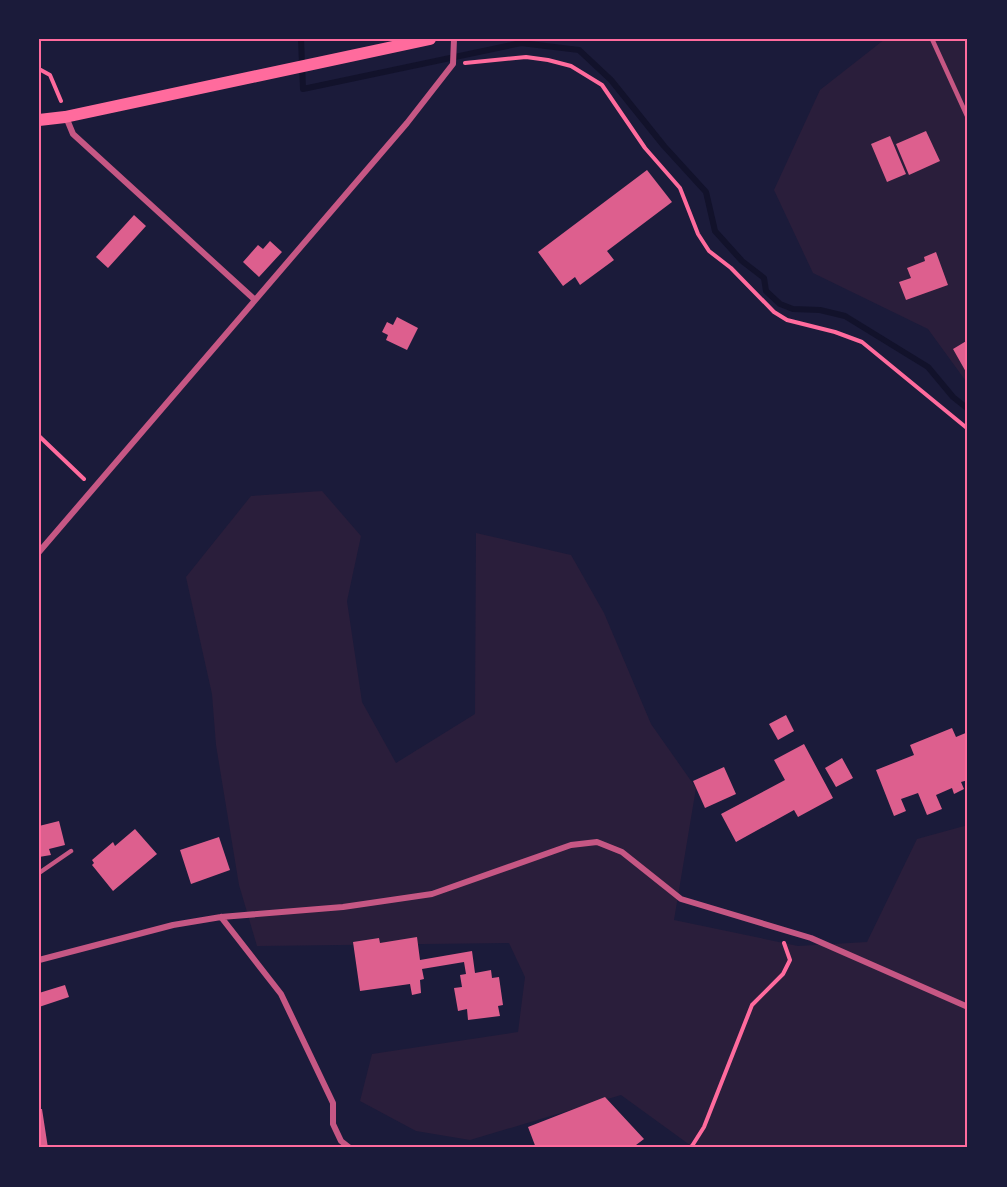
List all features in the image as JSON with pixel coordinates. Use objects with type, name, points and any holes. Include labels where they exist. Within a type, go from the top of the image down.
[{"type":"main road","points":[[39,120],[65,117],[430,39]]},
{"type":"street","points":[[39,552],[406,123],[453,64],[454,39]]},
{"type":"street","points":[[65,117],[73,134],[255,300]]},
{"type":"street","points":[[39,960],[173,925],[221,917],[343,907],[432,894],[571,845],[597,842],[622,852],[681,898],[811,938],[968,1006]]},
{"type":"street","points":[[221,917],[281,994],[333,1103],[333,1124],[341,1141],[350,1148]]},
{"type":"lane","points":[[932,39],[968,118]]},
{"type":"lane","points":[[39,873],[70,851]]},
{"type":"path","points":[[453,64],[526,57],[571,66],[602,85],[645,148],[680,188],[698,234],[709,251],[731,268],[774,312],[787,320],[835,332],[862,342],[968,429]]},
{"type":"path","points":[[39,69],[50,75],[60,95],[65,117]]},
{"type":"path","points":[[39,436],[93,488]]},
{"type":"path","points":[[688,1148],[692,1146],[704,1127],[752,1005],[783,974],[790,960],[784,943],[774,939]]},
{"type":"shaded area","points":[[885,39],[968,39],[968,384],[928,329],[813,273],[774,190],[820,90]]},
{"type":"shaded area","points":[[322,491],[361,536],[347,601],[362,702],[396,763],[475,714],[476,533],[571,555],[604,613],[651,724],[696,788],[674,920],[798,946],[867,942],[917,839],[968,825],[968,1148],[694,1148],[621,1095],[470,1140],[416,1131],[360,1101],[372,1054],[518,1032],[525,977],[509,943],[257,946],[239,885],[216,745],[212,694],[186,577],[251,496]]},
{"type":"building","points":[[926,131],[940,161],[909,175],[896,144]]},
{"type":"building","points":[[890,136],[906,174],[887,182],[871,144]]},
{"type":"building","points":[[647,170],[672,202],[607,251],[614,260],[580,285],[575,277],[563,286],[538,252]]},
{"type":"building","points":[[134,215],[146,226],[108,268],[96,257]]},
{"type":"building","points":[[270,241],[282,252],[259,277],[243,262],[258,245],[263,249]]},
{"type":"building","points":[[936,252],[948,285],[906,300],[899,282],[911,278],[907,268],[925,261],[924,257]]},
{"type":"building","points":[[397,317],[418,328],[407,350],[386,340],[388,335],[382,332],[387,322],[393,325]]},
{"type":"building","points":[[968,340],[968,371],[966,372],[953,349]]},
{"type":"building","points":[[786,715],[794,731],[778,740],[769,724]]},
{"type":"building","points":[[952,728],[956,737],[968,732],[968,780],[961,782],[964,789],[954,794],[952,788],[936,795],[942,809],[927,815],[918,793],[901,799],[906,811],[894,816],[876,770],[914,755],[910,745]]},
{"type":"building","points":[[804,744],[833,798],[798,817],[794,810],[736,842],[721,814],[785,780],[774,760]]},
{"type":"building","points":[[842,758],[853,778],[836,787],[825,768]]},
{"type":"building","points":[[724,767],[736,794],[705,808],[693,781]]},
{"type":"building","points":[[59,821],[65,845],[49,849],[51,855],[39,857],[39,826]]},
{"type":"building","points":[[135,829],[157,854],[113,891],[92,865],[94,863],[92,860],[113,842],[115,846]]},
{"type":"building","points":[[219,837],[230,870],[191,884],[180,850]]},
{"type":"building","points":[[417,937],[420,960],[472,951],[475,973],[491,970],[492,978],[499,977],[503,1005],[498,1006],[500,1016],[468,1020],[467,1009],[458,1011],[454,988],[462,987],[460,975],[466,974],[464,962],[422,969],[424,979],[420,980],[421,993],[412,995],[410,984],[360,991],[353,942],[379,938],[380,943]]},
{"type":"building","points":[[65,985],[69,997],[39,1007],[39,993]]},
{"type":"building","points":[[605,1097],[644,1139],[632,1148],[536,1148],[528,1127]]},
{"type":"building","points":[[39,1109],[42,1109],[48,1148],[39,1148]]},
{"type":"waterway","points":[[301,39],[303,89],[521,43],[579,50],[611,80],[664,146],[706,192],[715,231],[742,261],[764,278],[766,291],[780,304],[793,309],[820,310],[845,316],[928,367],[953,397],[968,409]]}]
